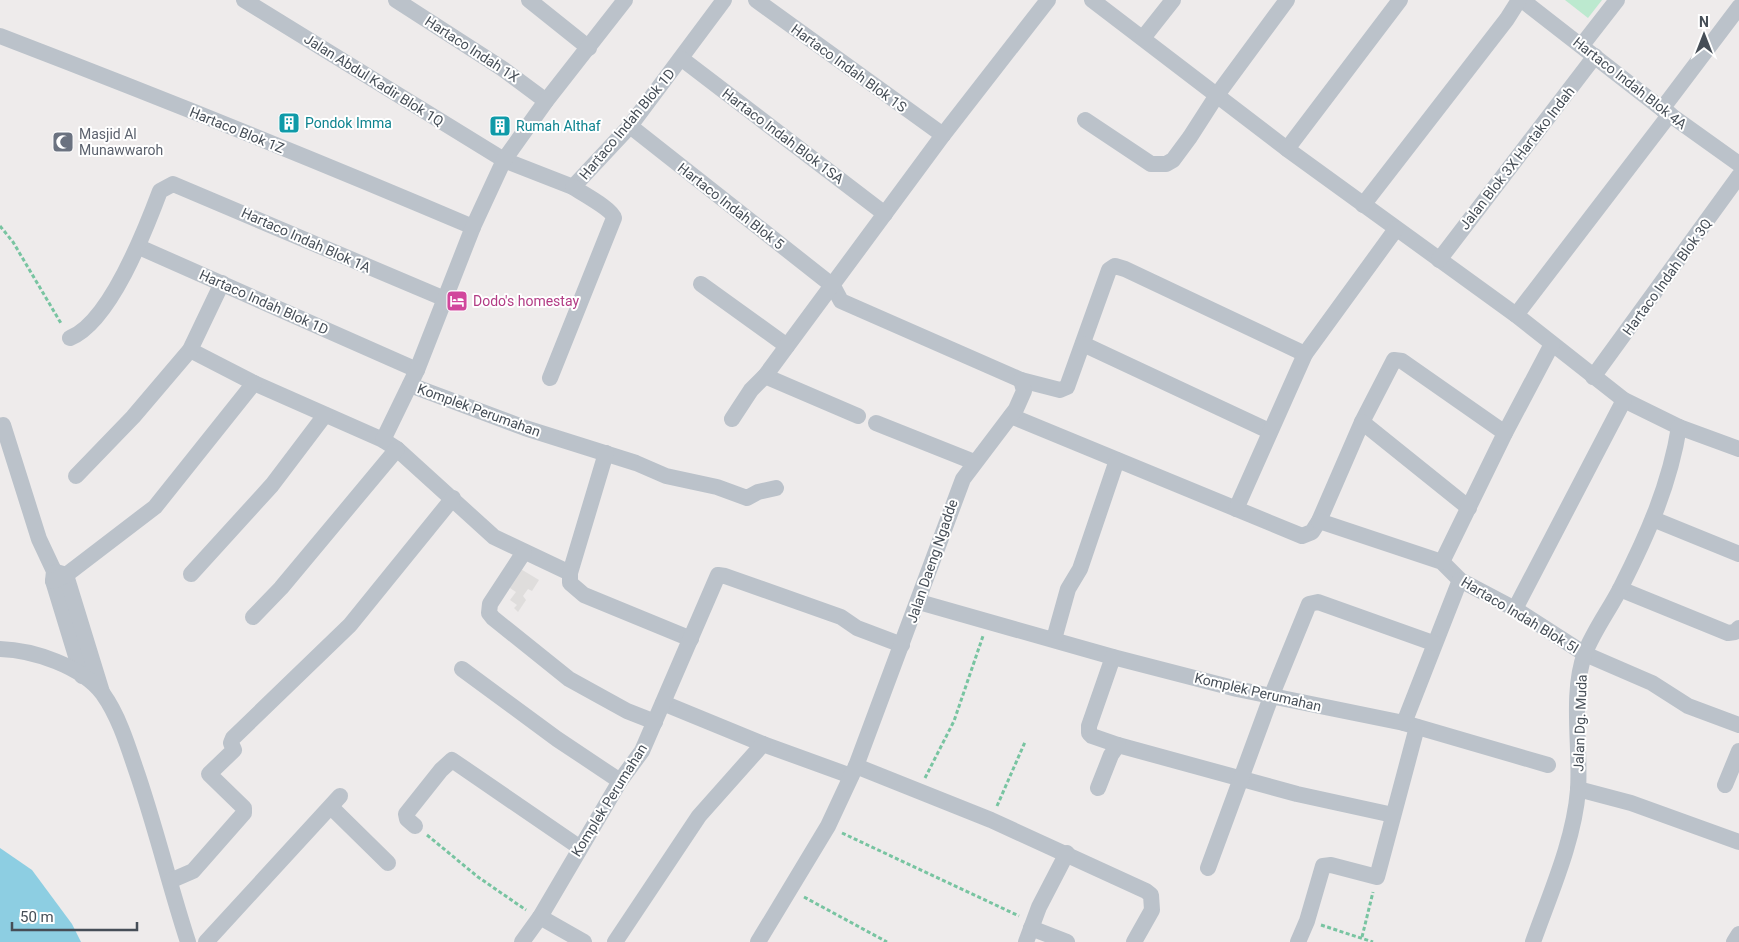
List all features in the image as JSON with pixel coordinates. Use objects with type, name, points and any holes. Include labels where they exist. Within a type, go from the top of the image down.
[{"type":"street","name":"Jalan Abdul Kadir Blok 1Q","points":[[244,0],[504,160]]},
{"type":"street","name":"Hartaco Indah 1X","points":[[396,0],[503,69],[546,101]]},
{"type":"street","points":[[529,0],[589,48]]},
{"type":"street","points":[[383,440],[414,377],[472,227],[504,160],[546,101],[625,0]]},
{"type":"street","name":"Hartaco Indah Blok 1S","points":[[756,0],[942,136]]},
{"type":"street","points":[[732,419],[751,390],[765,376],[942,136],[1048,0]]},
{"type":"street","points":[[1092,0],[1287,149],[1516,315],[1624,400],[1679,427],[1739,449]]},
{"type":"street","points":[[1143,38],[1173,0]]},
{"type":"street","points":[[1085,120],[1151,164],[1166,164],[1173,160],[1217,95],[1287,0]]},
{"type":"street","points":[[1287,149],[1400,0]]},
{"type":"street","points":[[1363,205],[1521,0]]},
{"type":"street","name":"Hartaco Indah Blok 4A","points":[[1521,0],[1739,166]]},
{"type":"street","name":"Jalan Blok 3X Hartako Indah","points":[[1438,260],[1589,50],[1618,0]]},
{"type":"street","name":"Hartaco Indah Blok 1D","points":[[504,160],[573,187],[630,126],[682,59],[718,2]]},
{"type":"street","points":[[1516,315],[1666,112],[1739,7]]},
{"type":"street","name":"Hartaco Blok 1Z","points":[[0,36],[260,140],[342,170],[472,227]]},
{"type":"street","name":"Hartaco Indah Blok 1SA","points":[[682,59],[885,214]]},
{"type":"street","name":"Hartaco Indah Blok 5","points":[[630,126],[832,286]]},
{"type":"street","name":"Hartaco Indah Blok 3Q","points":[[1593,377],[1739,166]]},
{"type":"street","name":"Hartaco Indah Blok 1A","points":[[139,247],[160,191],[168,185],[180,186],[378,272],[445,298]]},
{"type":"street","points":[[550,378],[614,218],[608,209],[590,200],[573,187]]},
{"type":"street","points":[[1236,509],[1269,431],[1305,354],[1396,229]]},
{"type":"street","points":[[70,338],[84,331],[94,320],[139,247]]},
{"type":"street","name":"Hartaco Indah Blok 1D","points":[[139,247],[222,283],[414,377]]},
{"type":"street","points":[[832,286],[841,301],[1021,380],[1060,390],[1065,389],[1109,270],[1115,266],[1305,354]]},
{"type":"street","points":[[76,476],[133,417],[190,350],[222,283]]},
{"type":"street","points":[[701,284],[787,346]]},
{"type":"street","points":[[1083,344],[1269,431]]},
{"type":"street","points":[[1442,562],[1505,433],[1552,344]]},
{"type":"street","points":[[190,350],[254,383],[383,440],[397,449],[494,536],[570,573]]},
{"type":"street","points":[[1011,416],[1297,536],[1307,535],[1312,532],[1362,422],[1394,360],[1402,361],[1505,433]]},
{"type":"street","points":[[765,376],[858,416]]},
{"type":"street","name":"Komplek Perumahan","points":[[414,377],[507,422],[636,463],[666,476],[717,487],[747,498],[758,492],[776,488]]},
{"type":"street","name":"Jalan Daeng Ngadde","points":[[758,942],[828,826],[854,771],[919,602],[957,493],[974,462],[1020,402],[1024,391],[1021,380]]},
{"type":"street","points":[[58,576],[155,507],[254,383]]},
{"type":"street","points":[[1515,610],[1624,400]]},
{"type":"street","points":[[191,574],[272,485],[325,415]]},
{"type":"street","points":[[1362,422],[1469,508]]},
{"type":"street","points":[[1,423],[39,539],[58,576],[103,694],[128,746],[146,798],[188,942]]},
{"type":"street","points":[[876,423],[974,462]]},
{"type":"street","name":"Jalan Dg. Muda","points":[[1533,942],[1571,827],[1578,789],[1579,681],[1584,654],[1620,589],[1653,518],[1675,454],[1679,427]]},
{"type":"street","points":[[253,617],[280,588],[397,449]]},
{"type":"street","points":[[606,453],[570,573],[570,584],[584,595],[691,639]]},
{"type":"street","points":[[1054,639],[1068,589],[1080,569],[1117,460]]},
{"type":"street","points":[[170,881],[193,871],[244,813],[244,808],[209,774],[234,750],[231,743],[233,738],[350,625],[453,498]]},
{"type":"street","points":[[1653,518],[1739,554]]},
{"type":"street","name":"Hartaco Indah Blok 5I","points":[[1318,521],[1442,562],[1460,580],[1515,610],[1584,654],[1652,683],[1688,706],[1739,725]]},
{"type":"street","points":[[524,552],[490,604],[489,613],[492,618],[569,679],[628,711],[655,722]]},
{"type":"street","name":"Komplek Perumahan","points":[[522,942],[540,916],[579,847],[620,781],[642,751],[691,639],[714,579],[720,575],[841,617],[858,628],[902,645]]},
{"type":"street","points":[[1298,942],[1307,921],[1321,870],[1326,864],[1377,877],[1393,815],[1411,725],[1433,643],[1460,580]]},
{"type":"street","points":[[1620,589],[1728,633],[1735,632],[1739,628]]},
{"type":"street","name":"Komplek Perumahan","points":[[919,602],[1114,657],[1271,696],[1411,725],[1548,765]]},
{"type":"street","points":[[1208,868],[1271,696],[1310,603],[1318,602],[1433,643]]},
{"type":"street","points":[[69,606],[82,676]]},
{"type":"street","points":[[0,649],[29,654],[67,667],[82,676],[103,694]]},
{"type":"street","points":[[1114,657],[1089,730],[1089,733],[1097,738],[1241,779],[1393,815]]},
{"type":"street","points":[[462,669],[620,781]]},
{"type":"street","points":[[663,704],[763,744],[920,790],[1067,853],[1152,895],[1152,910],[1134,942]]},
{"type":"street","points":[[614,942],[700,816],[763,744]]},
{"type":"street","points":[[1098,788],[1111,755],[1118,745]]},
{"type":"street","points":[[1725,785],[1739,751]]},
{"type":"street","points":[[415,826],[407,819],[406,814],[441,770],[452,760],[579,847]]},
{"type":"street","points":[[1578,789],[1630,803],[1739,842]]},
{"type":"street","points":[[206,942],[336,802],[388,863]]},
{"type":"street","points":[[1067,853],[1056,870],[1030,931],[1067,942]]},
{"type":"street","points":[[540,916],[584,942]]},
{"type":"street","points":[[1734,942],[1739,934]]},
{"type":"path","points":[[0,226],[13,242],[70,338]]},
{"type":"path","points":[[920,790],[954,721],[988,621]]},
{"type":"path","points":[[991,820],[1025,742]]},
{"type":"path","points":[[415,826],[478,877],[524,908],[540,916]]},
{"type":"path","points":[[828,826],[1030,931]]},
{"type":"path","points":[[1362,937],[1377,877]]},
{"type":"path","points":[[790,890],[887,942]]},
{"type":"path","points":[[1307,921],[1373,942]]},
{"type":"shaded area","points":[[519,568],[539,580],[532,591],[528,589],[523,596],[526,600],[518,612],[514,608],[517,605],[510,600],[516,592],[507,586]]},
{"type":"green space","points":[[1565,0],[1602,0],[1588,18]]},
{"type":"water","points":[[0,848],[32,870],[72,924],[81,942],[0,942]]},
{"type":"place","name":"Pondok Imma","points":[[289,123]]},
{"type":"place","name":"Rumah Althaf","points":[[500,126]]},
{"type":"place","name":"Masjid Al Munawwaroh","points":[[63,142]]},
{"type":"place","name":"Dodo's homestay","points":[[457,301]]}]
